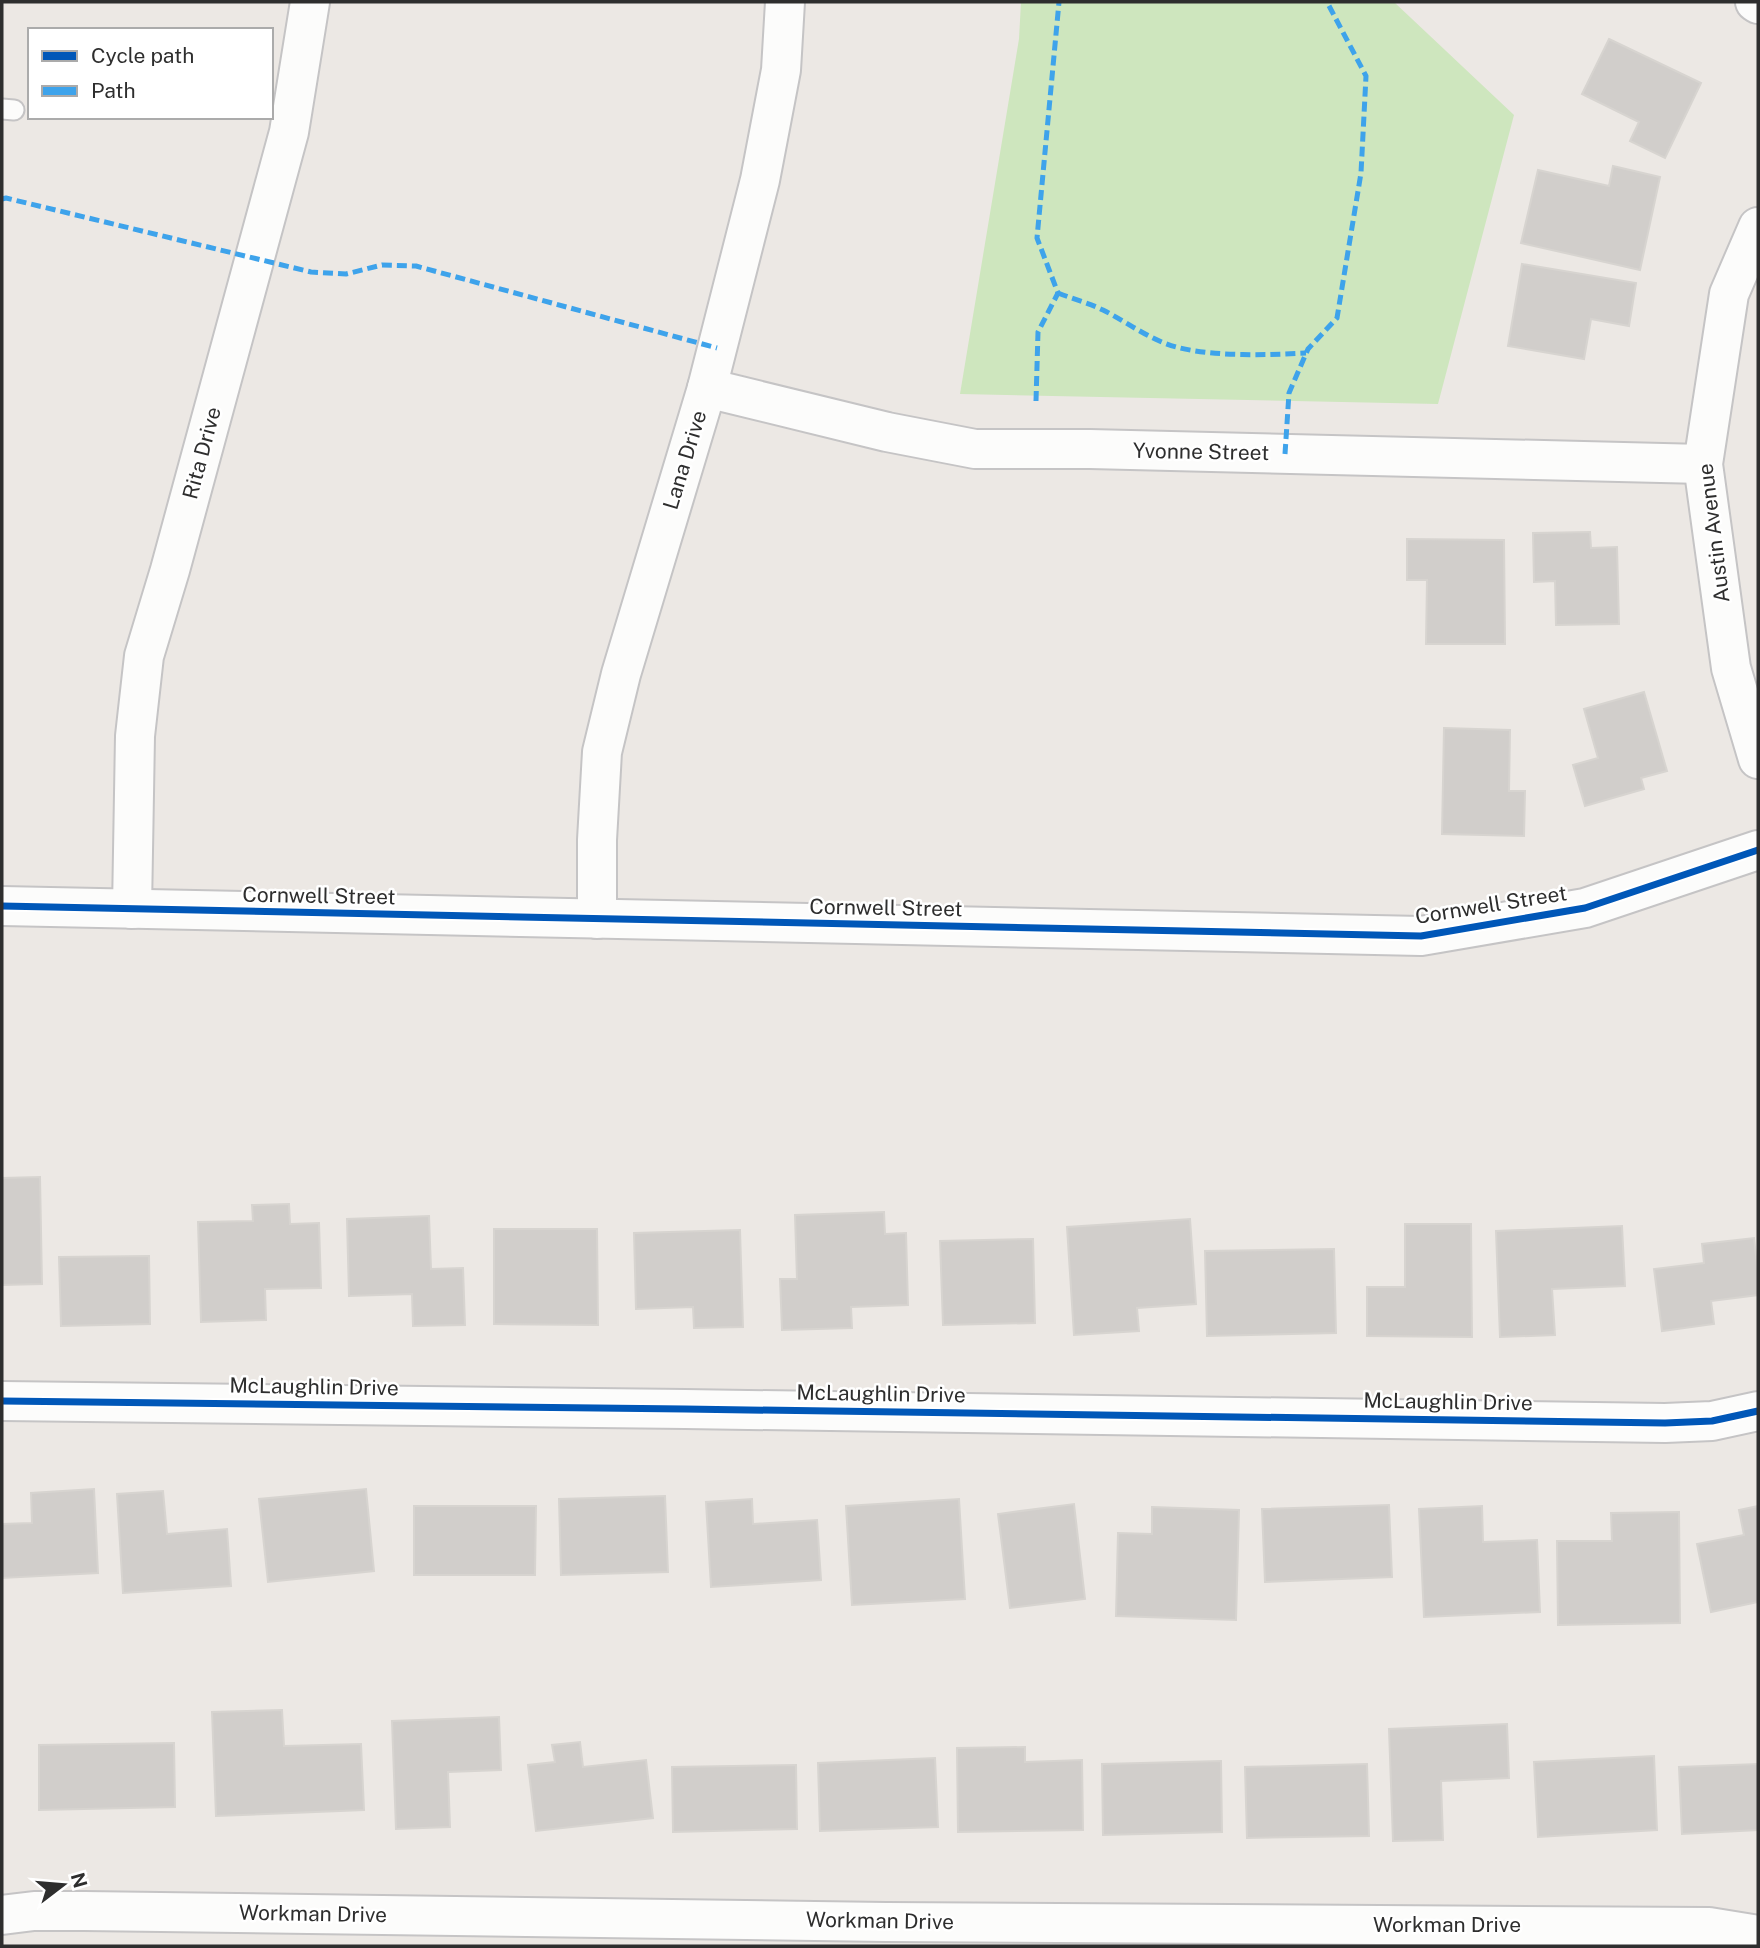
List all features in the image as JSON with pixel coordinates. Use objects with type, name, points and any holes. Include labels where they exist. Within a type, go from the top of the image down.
[{"type":"street","name":"Rita Drive","points":[[132,909],[135,736],[144,656],[174,557],[289,132],[310,2]]},
{"type":"street","name":"Lana Drive","points":[[597,919],[597,840],[603,752],[621,674],[707,388],[760,180],[781,70],[785,2]]},
{"type":"street","name":"Austin Avenue","points":[[1758,227],[1729,294],[1703,464],[1731,668],[1758,759]]},
{"type":"street","name":"Yvonne Street","points":[[707,388],[887,432],[975,449],[1090,449],[1703,464]]},
{"type":"street","name":"Cornwell Street","points":[[2,906],[1420,936],[1585,908],[1758,850]]},
{"type":"street","name":"McLaughlin Drive","points":[[2,1401],[1665,1423],[1712,1421],[1758,1411]]},
{"type":"street","name":"Workman Drive","points":[[2,1915],[34,1911],[84,1911],[900,1922],[1695,1927],[1720,1928],[1758,1935]]},
{"type":"green space","points":[[1021,2],[1394,2],[1514,115],[1438,404],[960,394],[1019,39]]},
{"type":"building","points":[[1609,39],[1701,83],[1665,158],[1630,141],[1639,122],[1582,94]]},
{"type":"building","points":[[1613,166],[1660,177],[1640,270],[1521,243],[1538,170],[1609,186]]},
{"type":"building","points":[[1522,264],[1636,283],[1629,326],[1591,319],[1584,359],[1508,346]]},
{"type":"building","points":[[1590,532],[1591,548],[1617,547],[1619,624],[1556,625],[1555,581],[1534,582],[1533,533]]},
{"type":"building","points":[[1407,539],[1504,540],[1505,644],[1426,644],[1427,580],[1407,580]]},
{"type":"building","points":[[1644,692],[1667,771],[1641,778],[1644,789],[1585,806],[1573,765],[1598,758],[1584,709]]},
{"type":"building","points":[[1444,728],[1510,730],[1509,791],[1525,791],[1524,836],[1442,834]]},
{"type":"building","points":[[40,1177],[42,1284],[2,1285],[2,1178]]},
{"type":"building","points":[[289,1204],[290,1224],[319,1223],[321,1288],[265,1289],[266,1320],[201,1322],[198,1222],[253,1221],[252,1205]]},
{"type":"building","points":[[884,1212],[885,1234],[906,1233],[908,1305],[851,1307],[852,1328],[782,1330],[780,1279],[797,1279],[795,1215]]},
{"type":"building","points":[[429,1216],[431,1269],[463,1268],[465,1325],[413,1326],[412,1294],[349,1296],[347,1219]]},
{"type":"building","points":[[1190,1219],[1196,1304],[1137,1308],[1139,1331],[1074,1335],[1067,1227]]},
{"type":"building","points":[[1405,1224],[1471,1224],[1472,1337],[1367,1336],[1367,1287],[1405,1287]]},
{"type":"building","points":[[1622,1226],[1625,1286],[1552,1289],[1555,1335],[1500,1337],[1496,1231]]},
{"type":"building","points":[[494,1229],[597,1229],[598,1325],[494,1324]]},
{"type":"building","points":[[740,1230],[743,1327],[694,1328],[693,1307],[636,1309],[634,1233]]},
{"type":"building","points":[[1754,1238],[1758,1295],[1711,1301],[1714,1324],[1662,1331],[1654,1269],[1704,1263],[1702,1244]]},
{"type":"building","points":[[1033,1239],[1035,1323],[943,1325],[940,1241]]},
{"type":"building","points":[[1334,1249],[1336,1333],[1207,1336],[1205,1251]]},
{"type":"building","points":[[149,1256],[150,1324],[61,1326],[59,1257]]},
{"type":"building","points":[[94,1489],[98,1573],[2,1578],[2,1524],[32,1523],[31,1493]]},
{"type":"building","points":[[366,1489],[374,1571],[268,1582],[259,1499]]},
{"type":"building","points":[[163,1491],[167,1534],[227,1529],[231,1586],[123,1593],[117,1494]]},
{"type":"building","points":[[665,1496],[668,1572],[561,1575],[559,1499]]},
{"type":"building","points":[[752,1499],[753,1524],[817,1520],[821,1580],[711,1587],[706,1502]]},
{"type":"building","points":[[959,1499],[965,1599],[852,1605],[846,1506]]},
{"type":"building","points":[[1074,1504],[1085,1599],[1010,1608],[998,1514]]},
{"type":"building","points":[[1389,1505],[1392,1577],[1265,1582],[1262,1509]]},
{"type":"building","points":[[414,1506],[536,1506],[535,1575],[414,1575]]},
{"type":"building","points":[[1482,1506],[1483,1542],[1537,1540],[1540,1612],[1424,1617],[1419,1509]]},
{"type":"building","points":[[1758,1506],[1758,1602],[1711,1612],[1697,1544],[1744,1535],[1739,1510]]},
{"type":"building","points":[[1152,1507],[1239,1510],[1236,1620],[1116,1616],[1118,1533],[1152,1534]]},
{"type":"building","points":[[1679,1512],[1680,1623],[1558,1625],[1557,1541],[1612,1541],[1611,1513]]},
{"type":"building","points":[[282,1710],[284,1746],[361,1744],[364,1810],[216,1816],[212,1712]]},
{"type":"building","points":[[499,1717],[501,1770],[448,1772],[450,1827],[396,1829],[392,1721]]},
{"type":"building","points":[[1507,1724],[1509,1778],[1441,1781],[1443,1840],[1393,1841],[1389,1729]]},
{"type":"building","points":[[580,1742],[583,1767],[646,1760],[653,1818],[536,1831],[528,1765],[555,1762],[552,1745]]},
{"type":"building","points":[[174,1743],[175,1807],[39,1810],[39,1745]]},
{"type":"building","points":[[1025,1747],[1025,1762],[1082,1760],[1083,1830],[958,1832],[957,1748]]},
{"type":"building","points":[[1654,1756],[1657,1830],[1538,1837],[1534,1762]]},
{"type":"building","points":[[935,1758],[938,1827],[820,1831],[818,1763]]},
{"type":"building","points":[[1221,1761],[1222,1832],[1103,1835],[1102,1764]]},
{"type":"building","points":[[1367,1764],[1369,1836],[1247,1838],[1245,1767]]},
{"type":"building","points":[[1758,1764],[1758,1830],[1682,1834],[1679,1767]]},
{"type":"building","points":[[796,1765],[797,1829],[673,1832],[672,1767]]},
{"type":"marked path","points":[[1036,401],[1038,332],[1058,293],[1037,238],[1059,2]]},
{"type":"marked path","points":[[1285,454],[1289,393],[1308,349],[1337,318],[1361,173],[1366,76],[1327,2]]},
{"type":"marked path","points":[[2,199],[311,272],[346,274],[382,265],[416,266],[717,348]]},
{"type":"marked path","points":[[1058,293],[1098,308],[1176,347],[1224,354],[1306,353]]},
{"type":"cycle path","points":[[2,906],[1421,936],[1585,908],[1758,850]]},
{"type":"cycle path","points":[[2,1401],[1665,1423],[1712,1421],[1758,1411]]}]
